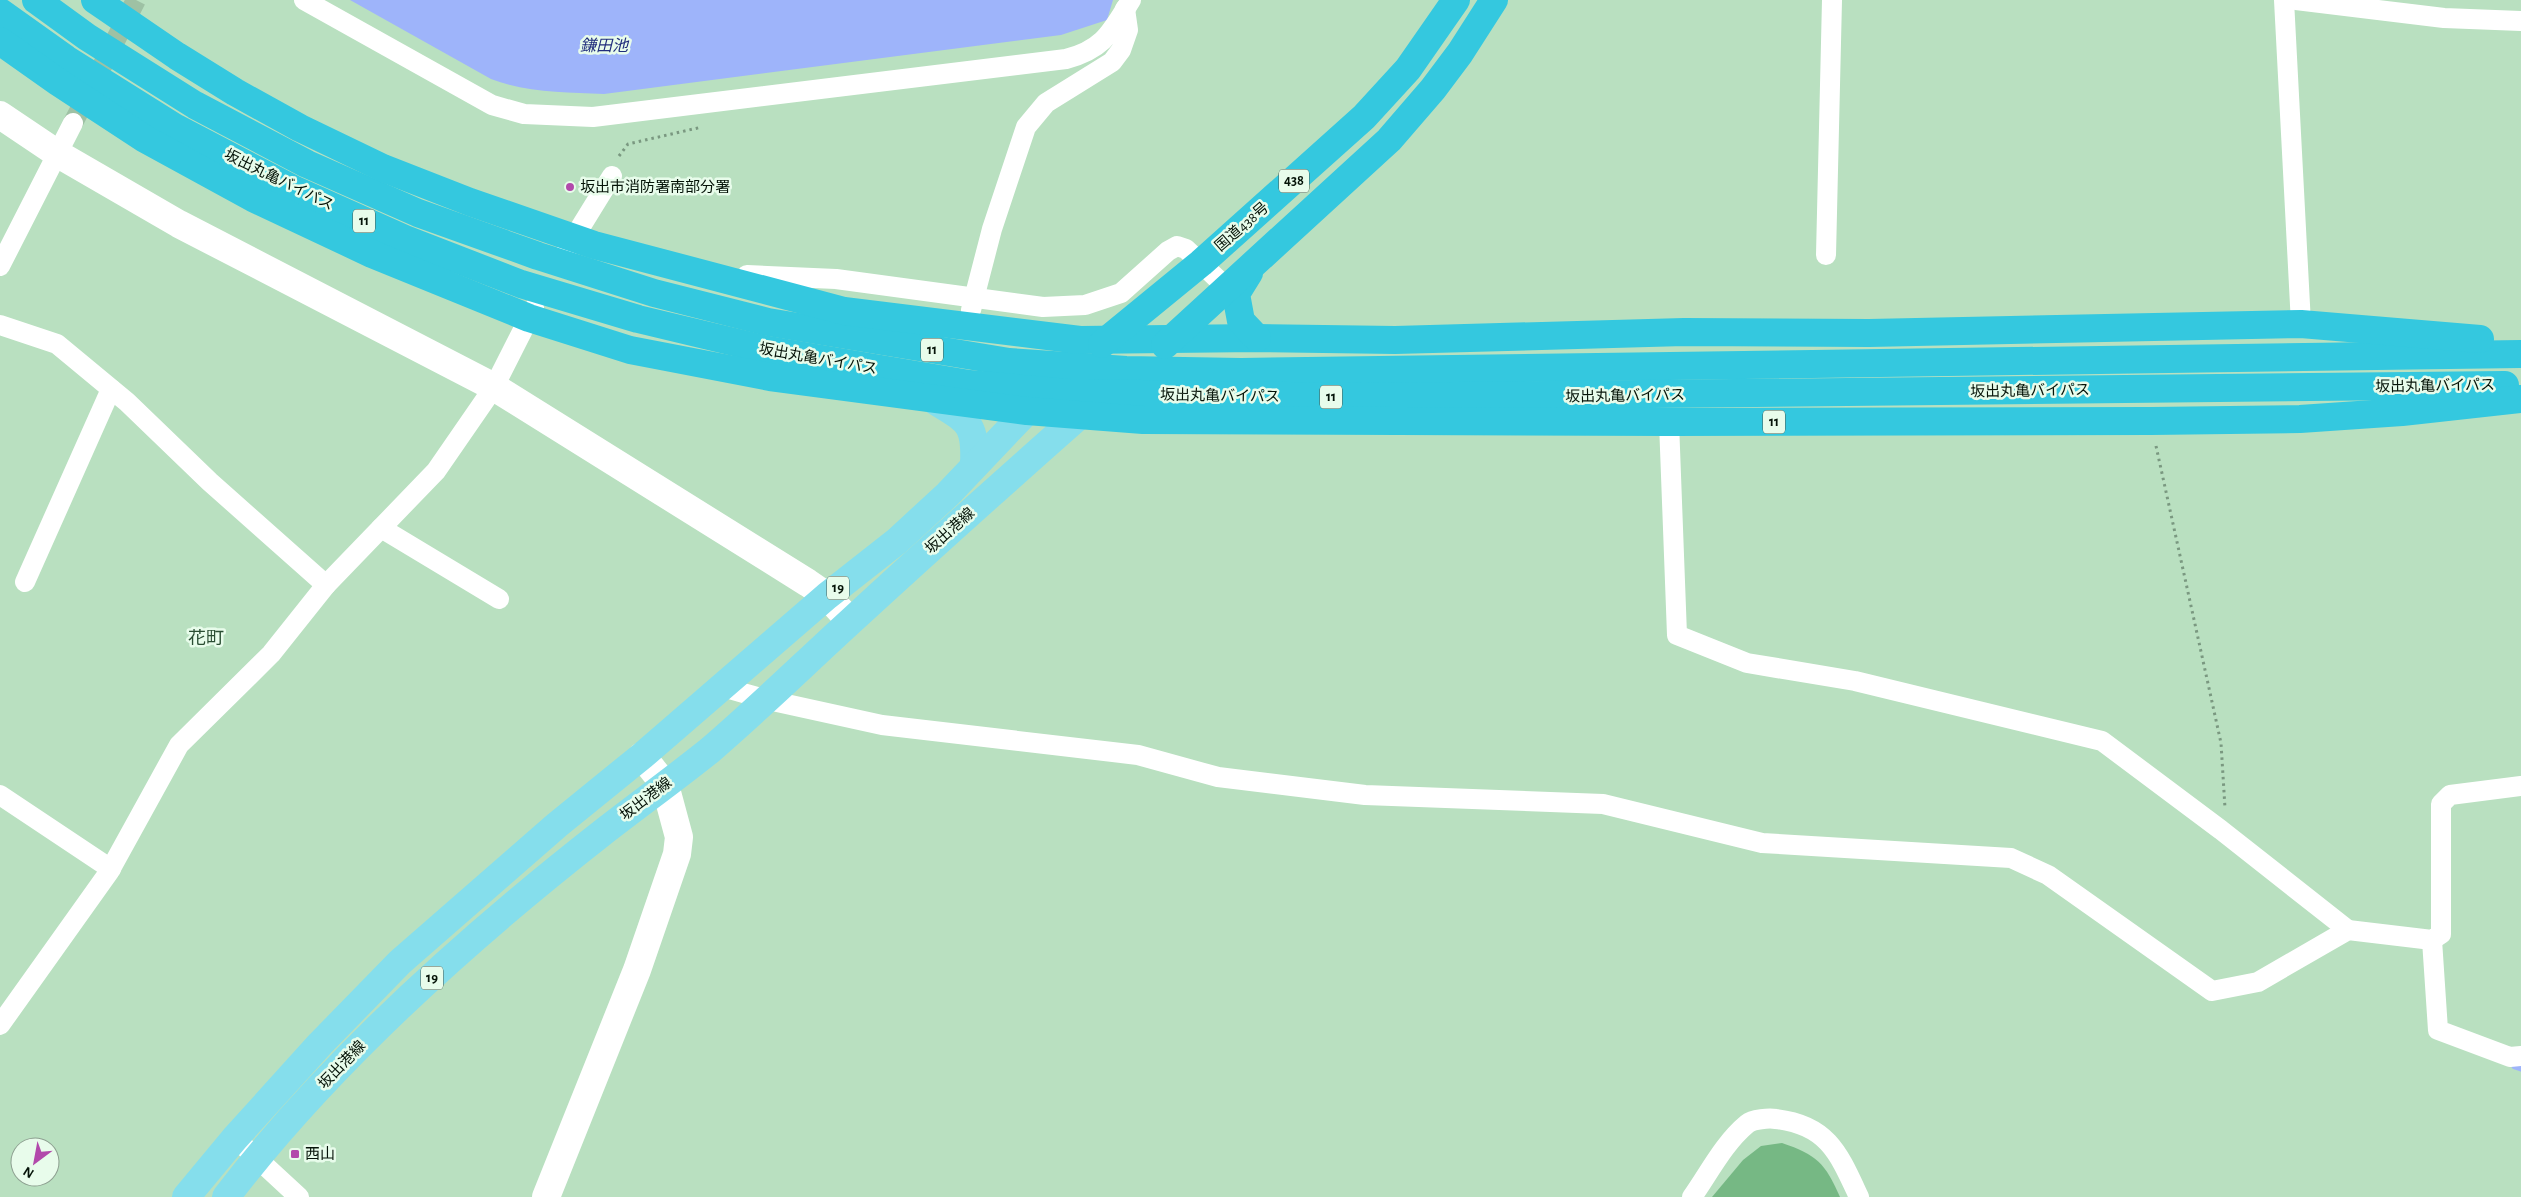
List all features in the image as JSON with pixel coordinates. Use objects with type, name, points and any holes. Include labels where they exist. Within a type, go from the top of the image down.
[{"type":"highway","name":"坂出丸亀バイパス","points":[[36,0],[87,37],[195,105],[307,164],[418,213],[538,256],[645,290],[768,322],[1009,362],[1126,370],[1241,372],[2521,354]]},
{"type":"highway","points":[[95,0],[177,56],[300,128],[392,171],[570,245],[844,311],[1080,340],[1257,338],[1395,340],[1684,332],[1869,333],[2301,324],[2521,342]]},
{"type":"highway","name":"国道438号","points":[[1027,411],[1086,360],[1107,339],[1200,263],[1364,117],[1408,69],[1456,0]]},
{"type":"highway","name":"438","points":[[1081,414],[1171,340],[1389,140],[1455,60],[1494,0]]},
{"type":"highway","name":"坂出丸亀バイパス","points":[[0,12],[66,59],[176,128],[293,189],[397,235],[521,284],[638,319],[763,350],[969,384],[1069,393],[1354,397],[2521,385]]},
{"type":"highway","points":[[0,41],[145,139],[253,198],[372,254],[531,313],[648,353],[770,378],[1027,411]]},
{"type":"highway","points":[[1257,338],[1241,321],[1236,294],[1259,260]]},
{"type":"highway","name":"11","points":[[1027,411],[1143,420],[2151,421],[2300,418],[2402,412],[2521,399]]},
{"type":"main road","points":[[932,399],[970,426],[975,440],[974,464]]},
{"type":"main road","name":"坂出港線","points":[[186,1197],[235,1138],[320,1044],[400,962],[556,825],[642,756],[827,596],[897,541],[948,494],[974,464],[1027,411]]},
{"type":"main road","name":"坂出港線","points":[[226,1197],[256,1158],[341,1064],[422,987],[525,896],[768,700],[850,621],[1081,414]]},
{"type":"street","points":[[304,0],[492,105],[524,114],[593,117],[1066,59],[1088,54],[1102,42],[1128,4]]},
{"type":"street","points":[[1826,255],[1832,0]]},
{"type":"street","points":[[2284,0],[2301,324]]},
{"type":"street","points":[[2296,0],[2444,18],[2521,21]]},
{"type":"street","points":[[968,327],[992,229],[1026,127],[1046,103],[1112,62],[1121,50],[1128,30],[1128,4]]},
{"type":"street","points":[[0,115],[58,154],[178,224],[494,388],[827,596],[850,621]]},
{"type":"street","points":[[0,266],[73,123]]},
{"type":"street","points":[[570,245],[612,176]]},
{"type":"street","points":[[747,275],[836,279],[1043,307],[1085,305],[1121,293],[1168,250],[1177,246],[1186,249],[1228,289]]},
{"type":"street","points":[[0,1025],[111,869],[179,745],[271,654],[326,585],[436,471],[494,388],[531,313]]},
{"type":"street","points":[[0,325],[57,344],[112,389],[210,482],[326,585]]},
{"type":"street","points":[[25,582],[112,389]]},
{"type":"street","points":[[1669,422],[1677,635],[1747,663],[1855,681],[2102,741],[2221,830],[2348,930],[2432,940],[2440,934],[2441,804],[2450,795],[2521,786]]},
{"type":"street","points":[[381,528],[499,599]]},
{"type":"street","points":[[722,686],[768,700],[882,725],[1138,755],[1228,778],[1364,795],[1603,804],[1762,843],[2011,858],[2048,875],[2212,991],[2258,982],[2348,930]]},
{"type":"street","points":[[546,1197],[637,970],[674,870],[678,838],[665,785],[642,756]]},
{"type":"street","points":[[0,795],[111,869]]},
{"type":"street","points":[[2432,940],[2438,1030],[2510,1057],[2521,1056]]},
{"type":"street","points":[[1692,1197],[1730,1142],[1749,1122],[1771,1118],[1793,1121],[1818,1131],[1840,1157],[1859,1197]]},
{"type":"street","points":[[235,1138],[299,1197]]},
{"type":"path","points":[[612,176],[620,153],[628,144],[703,126]]},
{"type":"path","points":[[2151,421],[2221,744],[2225,810],[2221,830]]},
{"type":"green space","points":[[1782,1143],[1812,1156],[1830,1176],[1840,1197],[1712,1197],[1743,1160],[1761,1146]]},
{"type":"water","name":"鎌田池","points":[[350,0],[1113,0],[1107,20],[1061,35],[604,94],[533,89],[505,84],[491,79]]},
{"type":"waterway","points":[[2515,1066],[2521,1068]]},
{"type":"tunnel","points":[[73,123],[136,0]]},
{"type":"place","name":"坂出市消防署南部分署","points":[[570,187]]},
{"type":"place","name":"西山","points":[[295,1154]]},
{"type":"district","name":"花町","points":[[206,639]]}]
